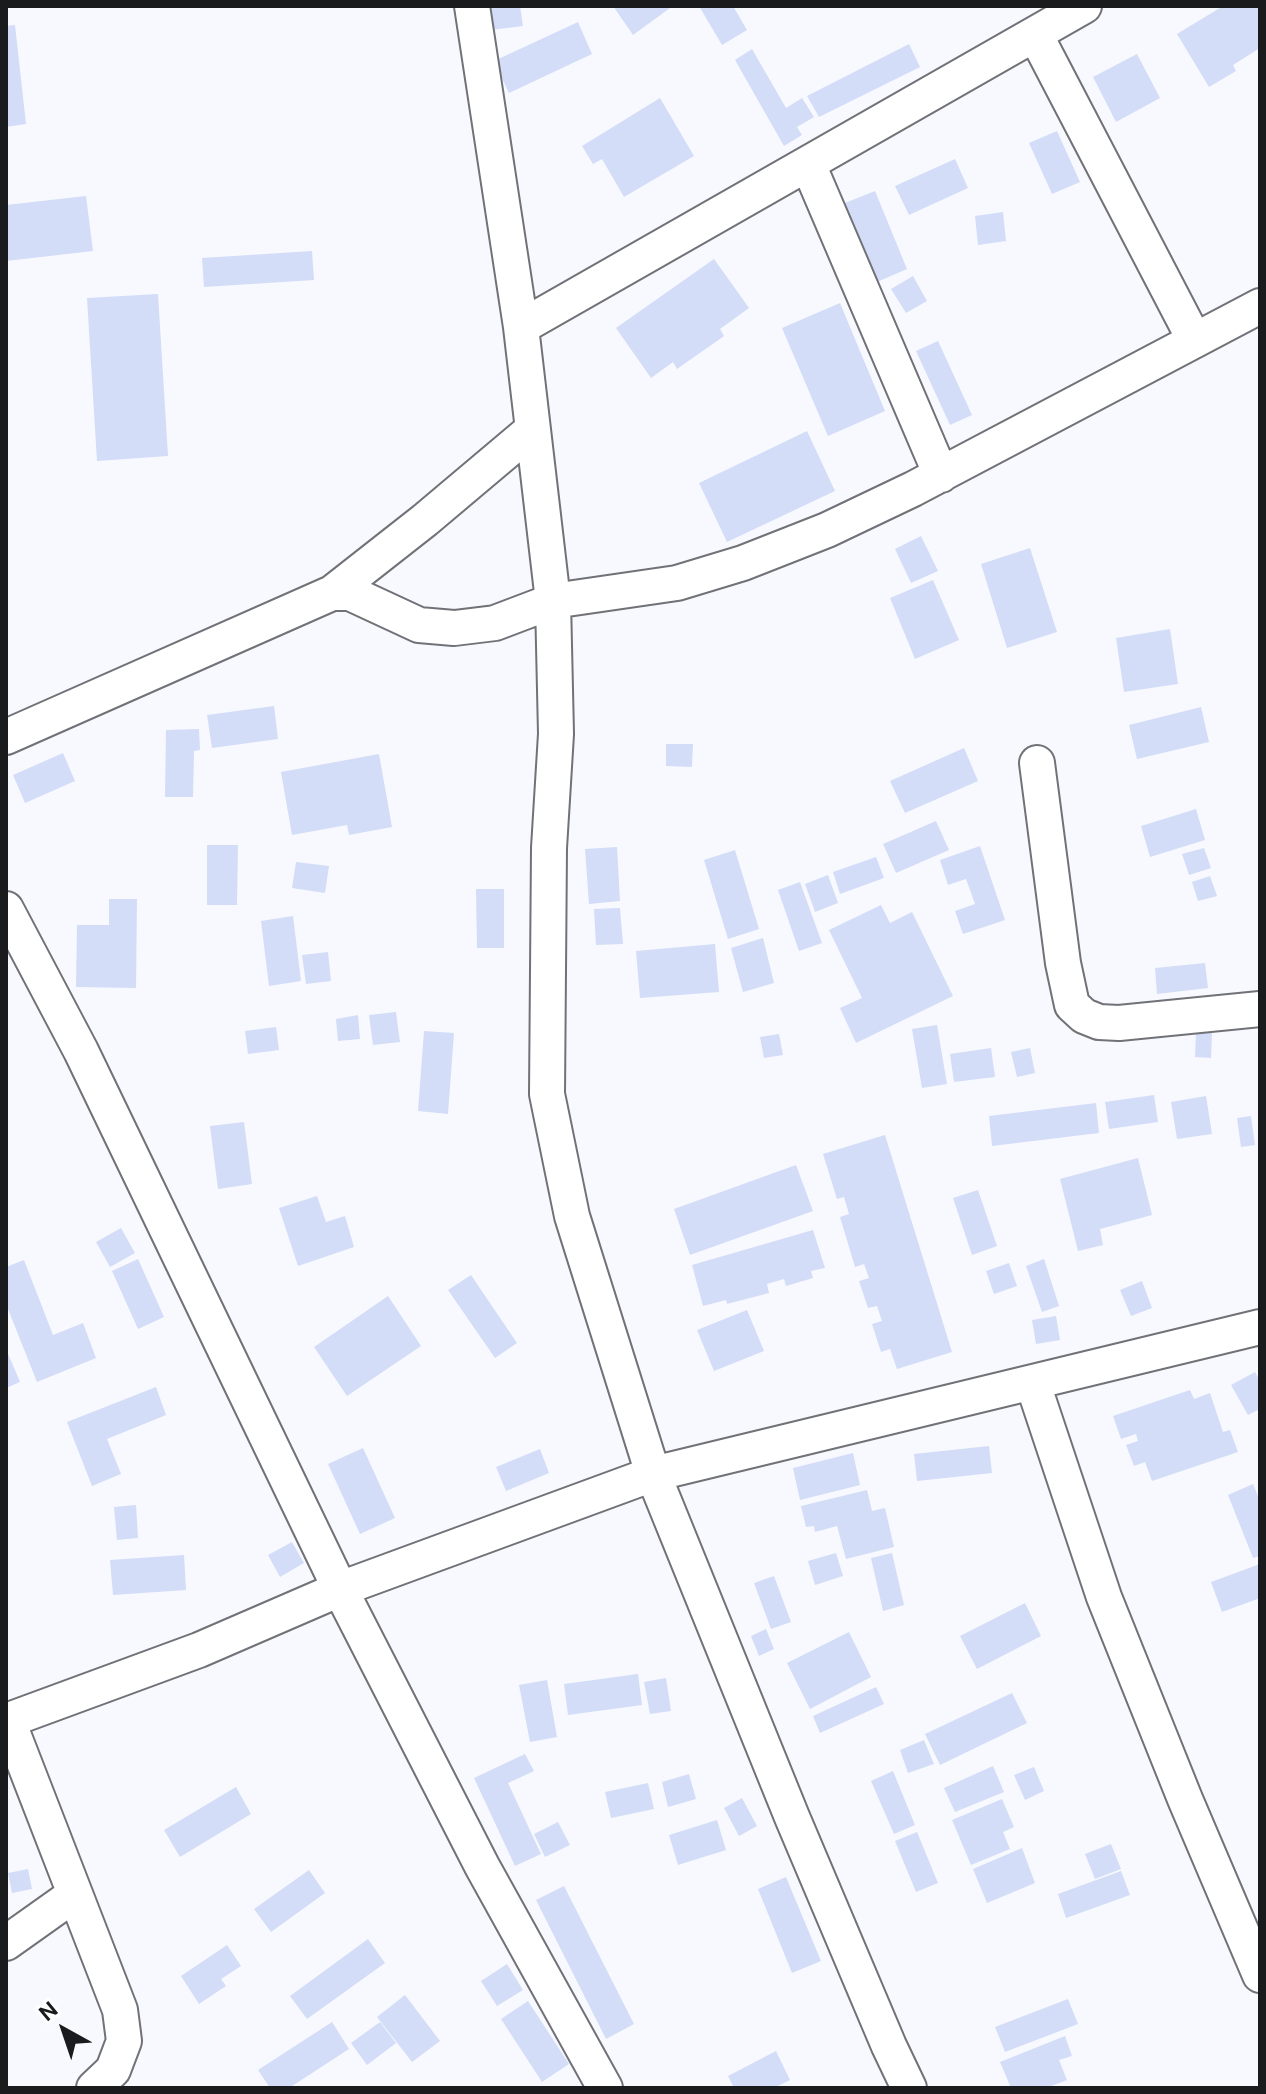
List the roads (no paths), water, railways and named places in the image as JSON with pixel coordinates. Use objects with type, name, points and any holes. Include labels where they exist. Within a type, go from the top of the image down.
[{"type":"street","points":[[472,6],[521,327],[553,601],[556,734],[549,863],[547,1094],[572,1216],[653,1474],[792,1817],[909,2088]]},
{"type":"street","points":[[521,327],[1084,6]]},
{"type":"street","points":[[1035,34],[1194,339]]},
{"type":"street","points":[[808,164],[941,475]]},
{"type":"street","points":[[332,593],[350,593],[419,625],[454,628],[495,623],[553,601],[677,583],[743,563],[827,530],[941,475],[1260,306]]},
{"type":"street","points":[[6,737],[332,593],[533,429]]},
{"type":"street","points":[[1037,763],[1063,963],[1072,1005],[1084,1016],[1099,1022],[1119,1023],[1260,1009]]},
{"type":"street","points":[[6,909],[81,1051],[340,1589],[482,1866],[605,2088]]},
{"type":"street","points":[[94,2088],[113,2070],[124,2041],[120,2010],[7,1721],[199,1650],[340,1589],[653,1474],[1260,1327]]},
{"type":"street","points":[[1033,1384],[1104,1597],[1260,1975]]},
{"type":"street","points":[[6,1943],[75,1894]]}]
